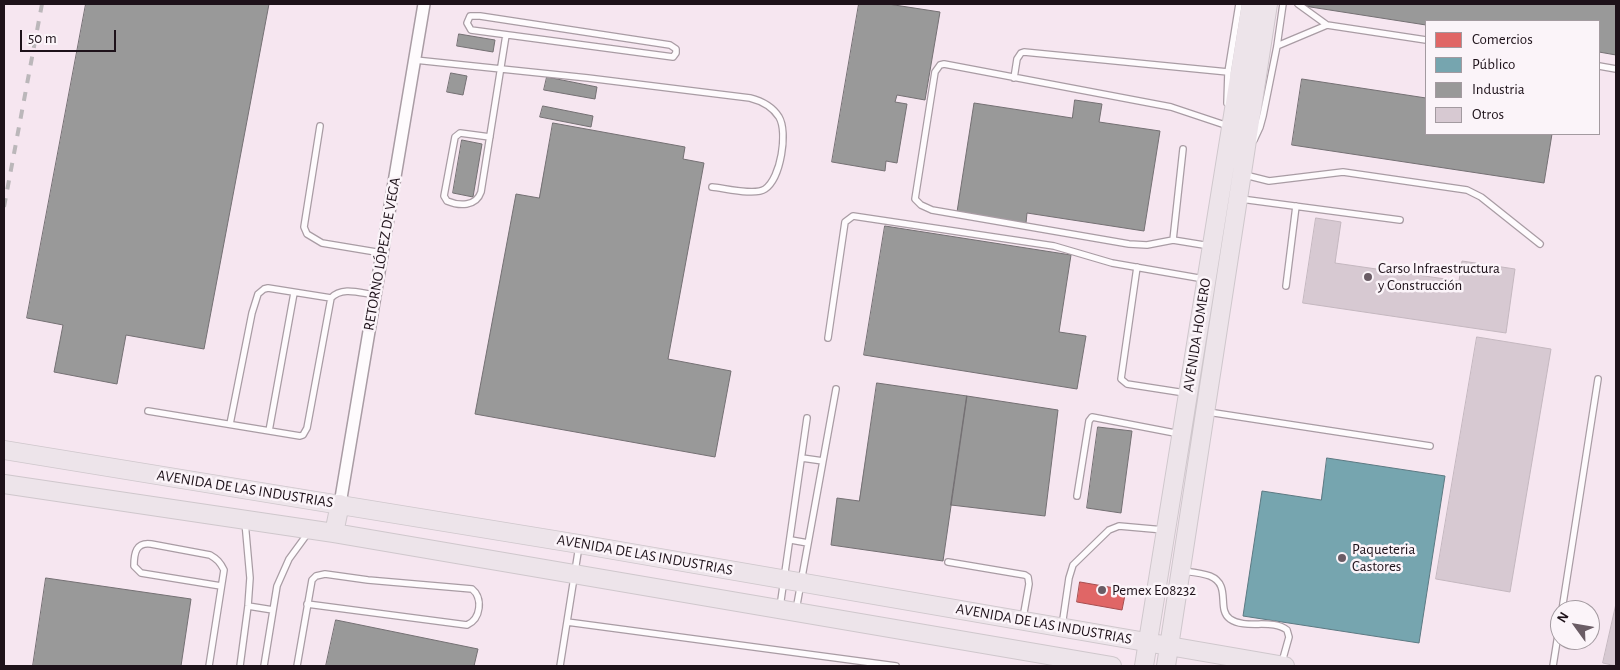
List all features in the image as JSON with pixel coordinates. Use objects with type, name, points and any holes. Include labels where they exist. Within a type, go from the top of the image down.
[{"type":"main road","name":"AVENIDA HOMERO","points":[[1144,666],[1251,4]]},
{"type":"main road","name":"AVENIDA HOMERO","points":[[1166,666],[1268,4]]},
{"type":"main road","name":"AVENIDA DE LAS INDUSTRIAS","points":[[4,450],[793,580],[1282,666]]},
{"type":"main road","name":"AVENIDA DE LAS INDUSTRIAS","points":[[4,484],[310,530],[1112,666]]},
{"type":"main road","points":[[334,534],[340,504]]},
{"type":"street","name":"RETORNO LÓPEZ DE VEGA","points":[[340,504],[424,4]]},
{"type":"lane","points":[[1228,147],[1228,72],[1239,4]]},
{"type":"lane","points":[[1246,155],[1260,127],[1277,46],[1283,4]]},
{"type":"lane","points":[[1298,4],[1327,25],[1425,40]]},
{"type":"lane","points":[[470,16],[480,16],[670,45],[676,49],[676,53],[673,57],[506,35],[471,30],[468,27],[468,19],[470,16]]},
{"type":"lane","points":[[1277,46],[1327,25]]},
{"type":"lane","points":[[490,138],[460,133],[455,137],[444,196],[447,201],[466,205],[471,204],[480,196],[502,69],[506,35]]},
{"type":"lane","points":[[1014,78],[1017,59],[1024,52],[1228,72]]},
{"type":"lane","points":[[414,60],[588,78],[750,98],[766,104],[780,119],[783,142],[781,161],[773,179],[765,189],[755,192],[712,187]]},
{"type":"lane","points":[[1211,246],[1173,240],[1148,245],[1129,244],[932,210],[926,208],[915,199],[937,68],[944,64],[1171,107],[1228,126]]},
{"type":"lane","points":[[1600,66],[1616,69]]},
{"type":"lane","points":[[320,126],[304,227],[308,234],[322,243],[382,253]]},
{"type":"lane","points":[[1173,240],[1183,149]]},
{"type":"lane","points":[[1243,174],[1269,181],[1343,172],[1467,190],[1480,197],[1540,244]]},
{"type":"lane","points":[[1239,199],[1400,220]]},
{"type":"lane","points":[[1286,286],[1296,206]]},
{"type":"lane","points":[[828,338],[845,222],[853,216],[1054,246],[1112,263],[1206,279]]},
{"type":"lane","points":[[1137,267],[1121,379],[1127,384],[1187,394]]},
{"type":"lane","points":[[230,424],[252,313],[258,294],[268,288],[331,298]]},
{"type":"lane","points":[[148,411],[300,436],[306,432],[331,298],[336,293],[343,291],[375,295]]},
{"type":"lane","points":[[270,431],[294,293]]},
{"type":"lane","points":[[1564,600],[1598,379]]},
{"type":"lane","points":[[788,610],[793,580],[808,544],[836,389]]},
{"type":"lane","points":[[1206,412],[1430,446]]},
{"type":"lane","points":[[1077,496],[1089,421],[1092,417],[1181,434]]},
{"type":"lane","points":[[788,610],[793,580],[791,540],[807,418]]},
{"type":"lane","points":[[802,458],[823,461]]},
{"type":"lane","points":[[240,666],[250,578],[245,520]]},
{"type":"lane","points":[[1062,627],[1069,578],[1073,566],[1109,530],[1119,526],[1166,530]]},
{"type":"lane","points":[[264,666],[277,586],[289,559],[310,530]]},
{"type":"lane","points":[[791,540],[808,544]]},
{"type":"lane","points":[[209,666],[224,570],[217,559],[210,555],[144,543],[138,546],[135,552],[134,566],[141,573],[221,586]]},
{"type":"lane","points":[[560,666],[579,544]]},
{"type":"lane","points":[[948,562],[1028,577],[1030,584],[1023,620]]},
{"type":"lane","points":[[1181,570],[1210,576],[1220,585],[1223,590],[1225,613],[1229,618],[1240,623],[1280,626],[1287,630],[1289,637],[1282,666]]},
{"type":"lane","points":[[297,666],[307,604],[312,580],[316,576],[325,574],[368,580],[472,589],[479,599],[479,610],[471,623],[467,625],[307,604]]},
{"type":"lane","points":[[248,606],[273,610]]},
{"type":"lane","points":[[567,622],[896,666]]},
{"type":"lane","points":[[1553,666],[1556,650]]},
{"type":"building: Comercios","points":[[1080,582],[1126,590],[1122,610],[1077,602]]},
{"type":"building: Público","name":"Paqueteria Castores","points":[[1327,458],[1445,476],[1419,643],[1243,616],[1262,491],[1321,500]]},
{"type":"building: Industria","points":[[86,4],[269,4],[204,349],[126,335],[117,384],[54,372],[63,325],[27,318]]},
{"type":"building: Industria","points":[[859,4],[888,4],[940,12],[925,100],[897,95],[895,102],[907,104],[897,163],[886,161],[885,171],[832,162]]},
{"type":"building: Industria","points":[[1305,4],[1616,4],[1616,55],[1600,52],[1600,20],[1425,20],[1425,25],[1304,6]]},
{"type":"building: Industria","points":[[459,34],[495,40],[493,52],[457,46]]},
{"type":"building: Industria","points":[[451,73],[467,76],[463,95],[447,92]]},
{"type":"building: Industria","points":[[547,77],[597,87],[595,99],[544,90]]},
{"type":"building: Industria","points":[[1302,79],[1425,98],[1425,135],[1552,135],[1544,183],[1292,145]]},
{"type":"building: Industria","points":[[1075,100],[1102,104],[1099,122],[1160,131],[1144,231],[1027,213],[1026,223],[957,212],[974,103],[1072,118]]},
{"type":"building: Industria","points":[[543,106],[593,116],[591,127],[540,117]]},
{"type":"building: Industria","points":[[553,123],[685,147],[683,159],[704,163],[668,359],[731,371],[715,457],[475,414],[516,194],[539,198]]},
{"type":"building: Industria","points":[[462,140],[482,144],[473,197],[453,193]]},
{"type":"building: Industria","points":[[885,226],[1071,255],[1059,332],[1086,336],[1077,389],[864,355]]},
{"type":"building: Industria","points":[[877,383],[967,396],[943,561],[831,545],[837,498],[859,501]]},
{"type":"building: Industria","points":[[967,396],[1058,410],[1045,516],[951,505]]},
{"type":"building: Industria","points":[[1098,427],[1132,431],[1121,513],[1087,508]]},
{"type":"building: Industria","points":[[46,578],[191,599],[181,666],[33,666]]},
{"type":"building: Industria","points":[[336,620],[478,649],[474,666],[326,666]]},
{"type":"building: Otros","name":"Carso Infraestructura y Construcción","points":[[1316,218],[1341,222],[1335,263],[1459,281],[1462,261],[1515,269],[1506,333],[1303,303]]},
{"type":"building: Otros","points":[[1477,337],[1551,349],[1510,592],[1436,579]]},
{"type":"building: Otros","points":[[1616,604],[1616,666],[1603,663]]},
{"type":"railway","points":[[4,207],[42,4]]},
{"type":"place","name":"Carso Infraestructura y Construcción","points":[[1368,277]]},
{"type":"place","name":"Paqueteria Castores","points":[[1342,558]]},
{"type":"place","name":"Pemex E08232","points":[[1102,590]]}]
